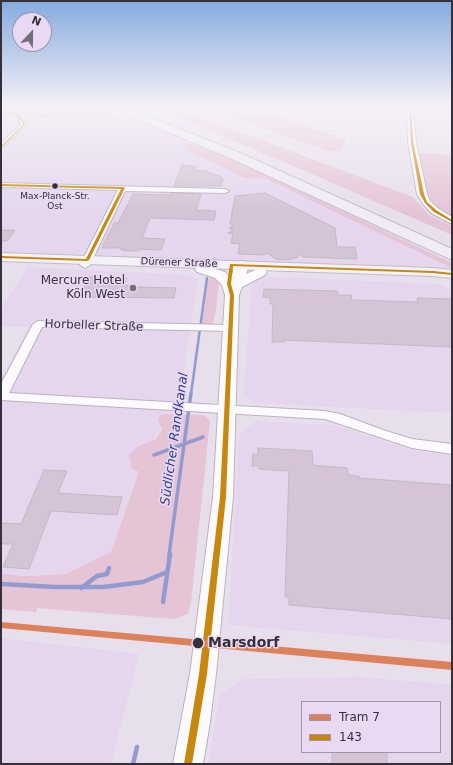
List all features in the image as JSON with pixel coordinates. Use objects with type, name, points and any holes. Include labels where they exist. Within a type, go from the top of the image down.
[{"type":"highway","points":[[200,142],[236,156],[452,255]]},
{"type":"highway","points":[[224,142],[295,172],[452,243]]},
{"type":"main road","name":"Dürener Straße","points":[[1,257],[202,269],[234,276],[260,272],[452,275]]},
{"type":"main road","name":"Dürener Straße","points":[[1,262],[86,262],[234,276],[432,272],[452,275]]},
{"type":"main road","points":[[188,764],[202,680],[223,496],[230,328],[234,276]]},
{"type":"street","points":[[412,142],[422,194],[426,202],[435,211],[452,221]]},
{"type":"street","points":[[1,185],[225,191]]},
{"type":"street","points":[[86,262],[123,188]]},
{"type":"street","name":"Horbeller Straße","points":[[230,328],[38,324],[1,396],[325,415],[335,417],[378,434],[405,441],[452,449]]},
{"type":"shaded area","points":[[10,142],[187,142],[274,179],[452,263],[452,269],[102,257],[99,254],[81,253],[73,255],[1,253],[1,186],[224,193],[226,189],[1,183],[1,150]]},
{"type":"shaded area","points":[[186,142],[231,159],[452,263],[452,268],[266,179],[245,178],[184,149]]},
{"type":"shaded area","points":[[236,142],[266,142],[413,197],[429,215],[452,226],[452,235]]},
{"type":"shaded area","points":[[302,142],[345,142],[341,151],[328,151]]},
{"type":"shaded area","points":[[417,153],[452,155],[452,218],[439,210],[430,201],[426,193]]},
{"type":"shaded area","points":[[28,267],[188,275],[198,279],[177,414],[169,414],[146,452],[111,552],[66,574],[1,574],[1,379],[29,327],[1,326],[1,309]]},
{"type":"shaded area","points":[[271,277],[439,284],[452,290],[452,413],[255,403],[243,396],[252,284],[257,280]]},
{"type":"shaded area","points":[[210,278],[219,281],[213,323],[208,326],[202,325],[208,280]]},
{"type":"shaded area","points":[[160,415],[203,415],[210,421],[191,603],[188,614],[174,619],[37,608],[36,612],[1,609],[1,574],[27,576],[66,574],[111,552],[139,472],[132,468],[129,455],[139,446],[156,439],[162,429],[158,421]]},
{"type":"shaded area","points":[[256,421],[334,425],[407,449],[452,456],[452,644],[228,625],[239,434]]},
{"type":"shaded area","points":[[1,638],[139,654],[111,764],[1,764]]},
{"type":"shaded area","points":[[362,677],[452,685],[452,764],[208,764],[220,694],[243,679]]},
{"type":"building","points":[[182,165],[196,166],[195,170],[208,171],[221,177],[223,179],[221,186],[174,186]]},
{"type":"building","points":[[171,193],[201,194],[196,210],[216,211],[214,220],[150,218],[142,238],[165,239],[161,250],[140,249],[139,251],[131,251],[121,250],[122,248],[102,248],[114,223],[118,223],[133,194],[171,195]]},
{"type":"building","points":[[265,193],[335,228],[337,247],[355,247],[357,259],[303,257],[301,254],[296,258],[286,260],[276,259],[267,253],[264,255],[238,254],[240,244],[231,243],[233,234],[228,233],[233,230],[229,228],[234,226],[230,224],[235,196]]},
{"type":"building","points":[[1,230],[15,230],[7,241],[1,241]]},
{"type":"building","name":"Mercure Hotel Köln West","points":[[89,277],[127,278],[124,285],[136,287],[176,288],[174,298],[90,297],[91,296],[86,295],[87,293],[82,293]]},
{"type":"building","points":[[264,289],[337,291],[338,295],[351,295],[352,300],[418,302],[417,298],[452,299],[452,347],[284,340],[284,342],[272,342],[273,304],[270,304],[270,298],[263,297]]},
{"type":"building","points":[[258,448],[312,451],[313,465],[347,468],[348,475],[359,476],[359,478],[452,485],[452,619],[289,605],[289,597],[285,597],[289,471],[259,469],[259,466],[252,466],[253,454],[258,455]]},
{"type":"building","points":[[44,470],[67,471],[58,493],[122,497],[117,515],[51,511],[29,569],[3,567],[13,544],[1,544],[1,523],[21,524]]},
{"type":"building","points":[[332,753],[387,753],[387,764],[332,764]]},
{"type":"waterway","name":"Südlicher Randkanal","points":[[191,394],[207,278]]},
{"type":"waterway","name":"Südlicher Randkanal","points":[[184,444],[191,393]]},
{"type":"waterway","points":[[184,444],[203,437]]},
{"type":"waterway","points":[[154,455],[184,444]]},
{"type":"waterway","name":"Südlicher Randkanal","points":[[169,555],[184,444]]},
{"type":"waterway","name":"Südlicher Randkanal","points":[[163,602],[170,554]]},
{"type":"waterway","points":[[82,587],[97,576],[107,574],[109,568]]},
{"type":"waterway","points":[[82,587],[103,587],[143,582],[167,572]]},
{"type":"waterway","points":[[1,584],[82,587]]},
{"type":"waterway","name":"Südlicher Randkanal","points":[[133,764],[137,747]]},
{"type":"tram line","name":"7","points":[[1,625],[452,666]]},
{"type":"transit line","name":"143","points":[[1,147],[7,142]]},
{"type":"transit line","name":"143","points":[[412,142],[422,194],[426,202],[435,211],[452,221]]},
{"type":"transit line","name":"143","points":[[1,185],[123,188],[87,260],[1,257]]},
{"type":"transit line","name":"143","points":[[188,764],[203,674],[223,497],[232,295],[229,284],[231,265],[433,272],[452,274]]},
{"type":"place","name":"Max-Planck-Str. Ost","points":[[55,186]]},
{"type":"place","name":"Mercure Hotel Köln West","points":[[133,288]]},
{"type":"place","name":"Marsdorf","points":[[198,643]]}]
